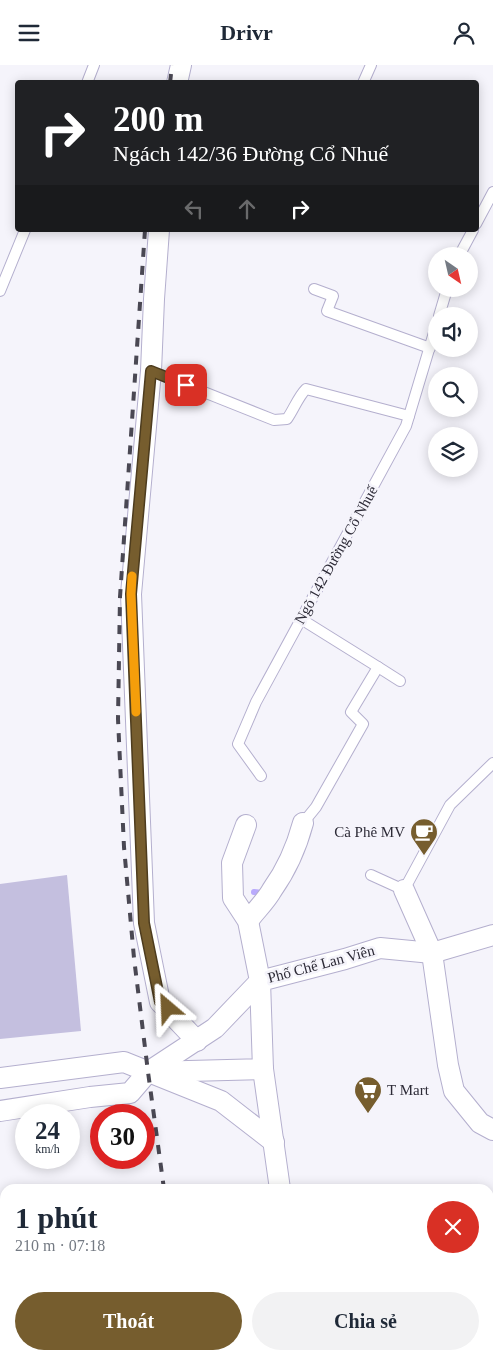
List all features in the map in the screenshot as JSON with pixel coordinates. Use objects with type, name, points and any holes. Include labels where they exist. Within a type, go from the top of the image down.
[{"type":"street","points":[[178,80],[181,65]]},
{"type":"street","points":[[159,232],[151,371],[131,594],[144,923],[160,1002],[197,1041]]},
{"type":"street","points":[[248,921],[272,892],[296,849],[302,823]]},
{"type":"street","points":[[0,1111],[90,1097],[130,1093],[148,1072],[215,1028],[260,981],[248,921],[233,898],[232,863],[246,825]]},
{"type":"street","points":[[404,891],[432,953],[448,1065],[454,1091],[480,1123],[493,1130]]},
{"type":"street","name":"Phố Chế Lan Viên","points":[[279,1184],[263,1069],[260,981],[380,948],[432,953],[493,935]]},
{"type":"street","points":[[0,1078],[124,1062],[222,1101],[274,1142]]},
{"type":"street","points":[[148,1072],[263,1069]]},
{"type":"lane","points":[[88,80],[94,65]]},
{"type":"lane","points":[[364,80],[371,65]]},
{"type":"lane","points":[[479,218],[493,192]]},
{"type":"lane","points":[[0,291],[24,232]]},
{"type":"lane","points":[[464,247],[472,232]]},
{"type":"lane","points":[[314,289],[333,296],[327,311],[428,347]]},
{"type":"lane","name":"Ngõ 142 Đường Cổ Nhuế","points":[[261,776],[238,745],[256,701],[406,426],[428,354]]},
{"type":"lane","points":[[151,371],[274,420],[287,419],[295,408],[299,396],[306,389],[409,416]]},
{"type":"lane","points":[[301,619],[400,681]]},
{"type":"lane","points":[[302,823],[316,807],[363,724],[351,712],[378,667]]},
{"type":"lane","points":[[371,875],[404,891],[450,805],[493,763]]},
{"type":"building","points":[[67,875],[81,1031],[0,1039],[0,884]]},
{"type":"waterway","points":[[254,892],[263,893],[265,890]]},
{"type":"railway","points":[[170,80],[172,65]]},
{"type":"railway","points":[[145,232],[120,597],[118,719],[124,847],[134,958],[163,1184]]},
{"type":"slow traffic","points":[[132,576],[131,594],[136,712]]},
{"type":"place","name":"Cà Phê MV","points":[[424,856]]},
{"type":"place","name":"T Mart","points":[[368,1114]]},
{"type":"route","points":[[168,1008],[160,1002],[144,923],[131,594],[151,371],[186,385]]}]
